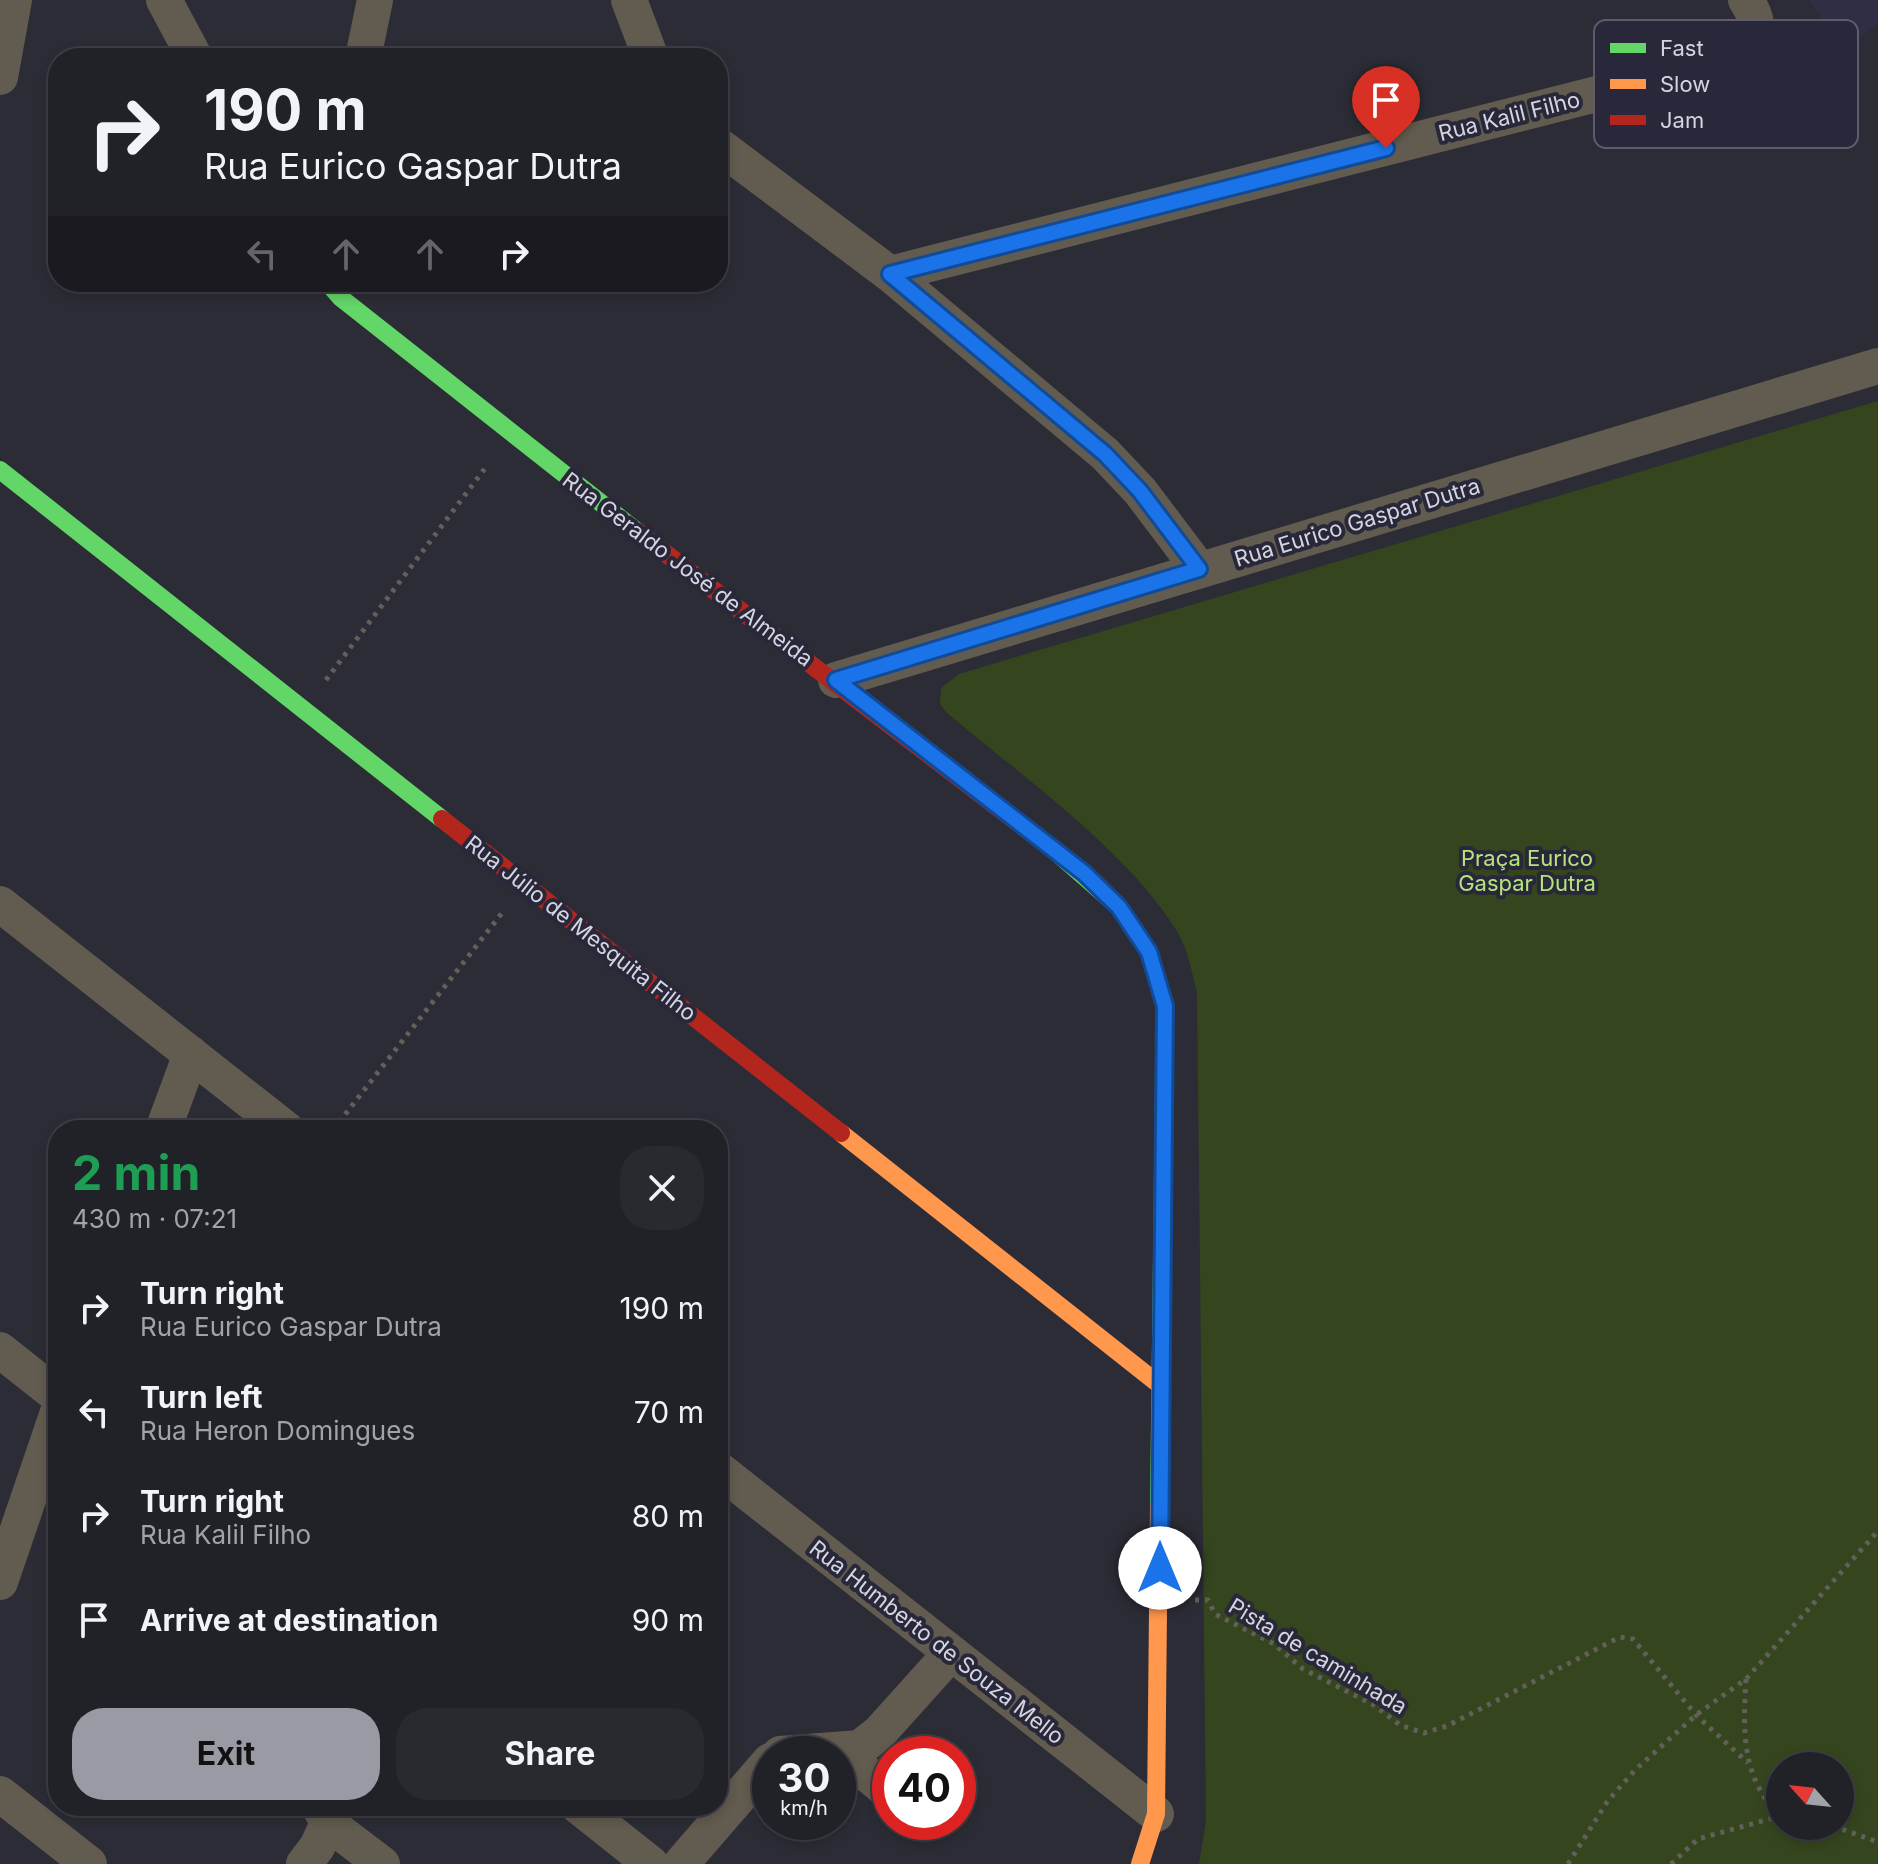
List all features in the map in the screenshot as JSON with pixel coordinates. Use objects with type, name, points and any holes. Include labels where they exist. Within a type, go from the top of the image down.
[{"type":"street","points":[[0,77],[14,0]]},
{"type":"street","points":[[164,0],[190,48]]},
{"type":"street","points":[[365,48],[375,0]]},
{"type":"street","points":[[629,0],[647,48]]},
{"type":"street","name":"Rua Kalil Filho","points":[[1746,0],[1754,20]]},
{"type":"street","name":"Rua Kalil Filho","points":[[890,274],[1594,95]]},
{"type":"street","points":[[728,152],[890,274],[1105,454],[1140,491],[1199,569]]},
{"type":"street","name":"Rua Geraldo José de Almeida","points":[[336,292],[510,435],[836,680],[1084,873],[1119,907],[1149,952],[1165,1006],[1160,1598],[1156,1814],[1140,1864]]},
{"type":"street","name":"Rua Eurico Gaspar Dutra","points":[[836,680],[1878,366]]},
{"type":"street","name":"Rua Júlio de Mesquita Filho","points":[[0,470],[1161,1386]]},
{"type":"street","points":[[0,904],[274,1120]]},
{"type":"street","points":[[167,1120],[191,1054]]},
{"type":"street","points":[[0,1350],[48,1388]]},
{"type":"street","points":[[0,1582],[48,1441]]},
{"type":"street","name":"Rua Humberto de Souza Mello","points":[[728,1477],[1156,1814]]},
{"type":"street","points":[[856,1749],[879,1733],[951,1653]]},
{"type":"street","points":[[856,1765],[872,1778]]},
{"type":"street","points":[[728,1810],[752,1782]]},
{"type":"street","points":[[0,1794],[89,1864]]},
{"type":"street","points":[[304,1864],[317,1847],[323,1816]]},
{"type":"street","points":[[324,1816],[382,1864]]},
{"type":"street","points":[[591,1816],[651,1864]]},
{"type":"street","points":[[681,1864],[722,1816]]},
{"type":"path","points":[[304,709],[510,435]]},
{"type":"path","points":[[341,1120],[525,884]]},
{"type":"path","points":[[1568,1864],[1607,1802],[1634,1771],[1696,1715],[1746,1679],[1825,1595],[1878,1531]]},
{"type":"path","name":"Pista de caminhada","points":[[1160,1598],[1208,1600],[1215,1614],[1274,1644],[1303,1669],[1374,1705],[1400,1725],[1424,1733],[1447,1726],[1620,1637],[1633,1639],[1645,1649],[1696,1715],[1748,1763]]},
{"type":"path","points":[[1746,1679],[1744,1718],[1748,1763],[1766,1802]]},
{"type":"path","points":[[1671,1864],[1698,1839],[1766,1820]]},
{"type":"path","points":[[1854,1833],[1878,1842]]},
{"type":"shaded area","points":[[1808,0],[1878,0],[1878,24],[1858,38],[1858,20],[1824,20]]},
{"type":"green space","name":"Praça Eurico Gaspar Dutra","points":[[1878,401],[1878,1864],[1199,1864],[1206,1821],[1197,992],[1178,933],[1132,873],[1071,815],[946,712],[940,704],[941,688],[959,674]]},
{"type":"traffic: fast","points":[[336,292],[639,533]]},
{"type":"traffic: fast","points":[[0,470],[442,819]]},
{"type":"traffic: fast","points":[[1056,852],[1119,907],[1149,952],[1165,1006],[1159,1507]]},
{"type":"traffic: slow","points":[[841,1133],[1161,1386]]},
{"type":"traffic: slow","points":[[1140,1864],[1156,1814],[1159,1507]]},
{"type":"traffic: jam","points":[[639,533],[1056,852]]},
{"type":"traffic: jam","points":[[442,819],[841,1133]]},
{"type":"route","points":[[1160,1568],[1165,1006],[1149,952],[1119,907],[1084,873],[836,680],[1199,569],[1140,491],[1105,454],[890,274],[1386,148]]}]
